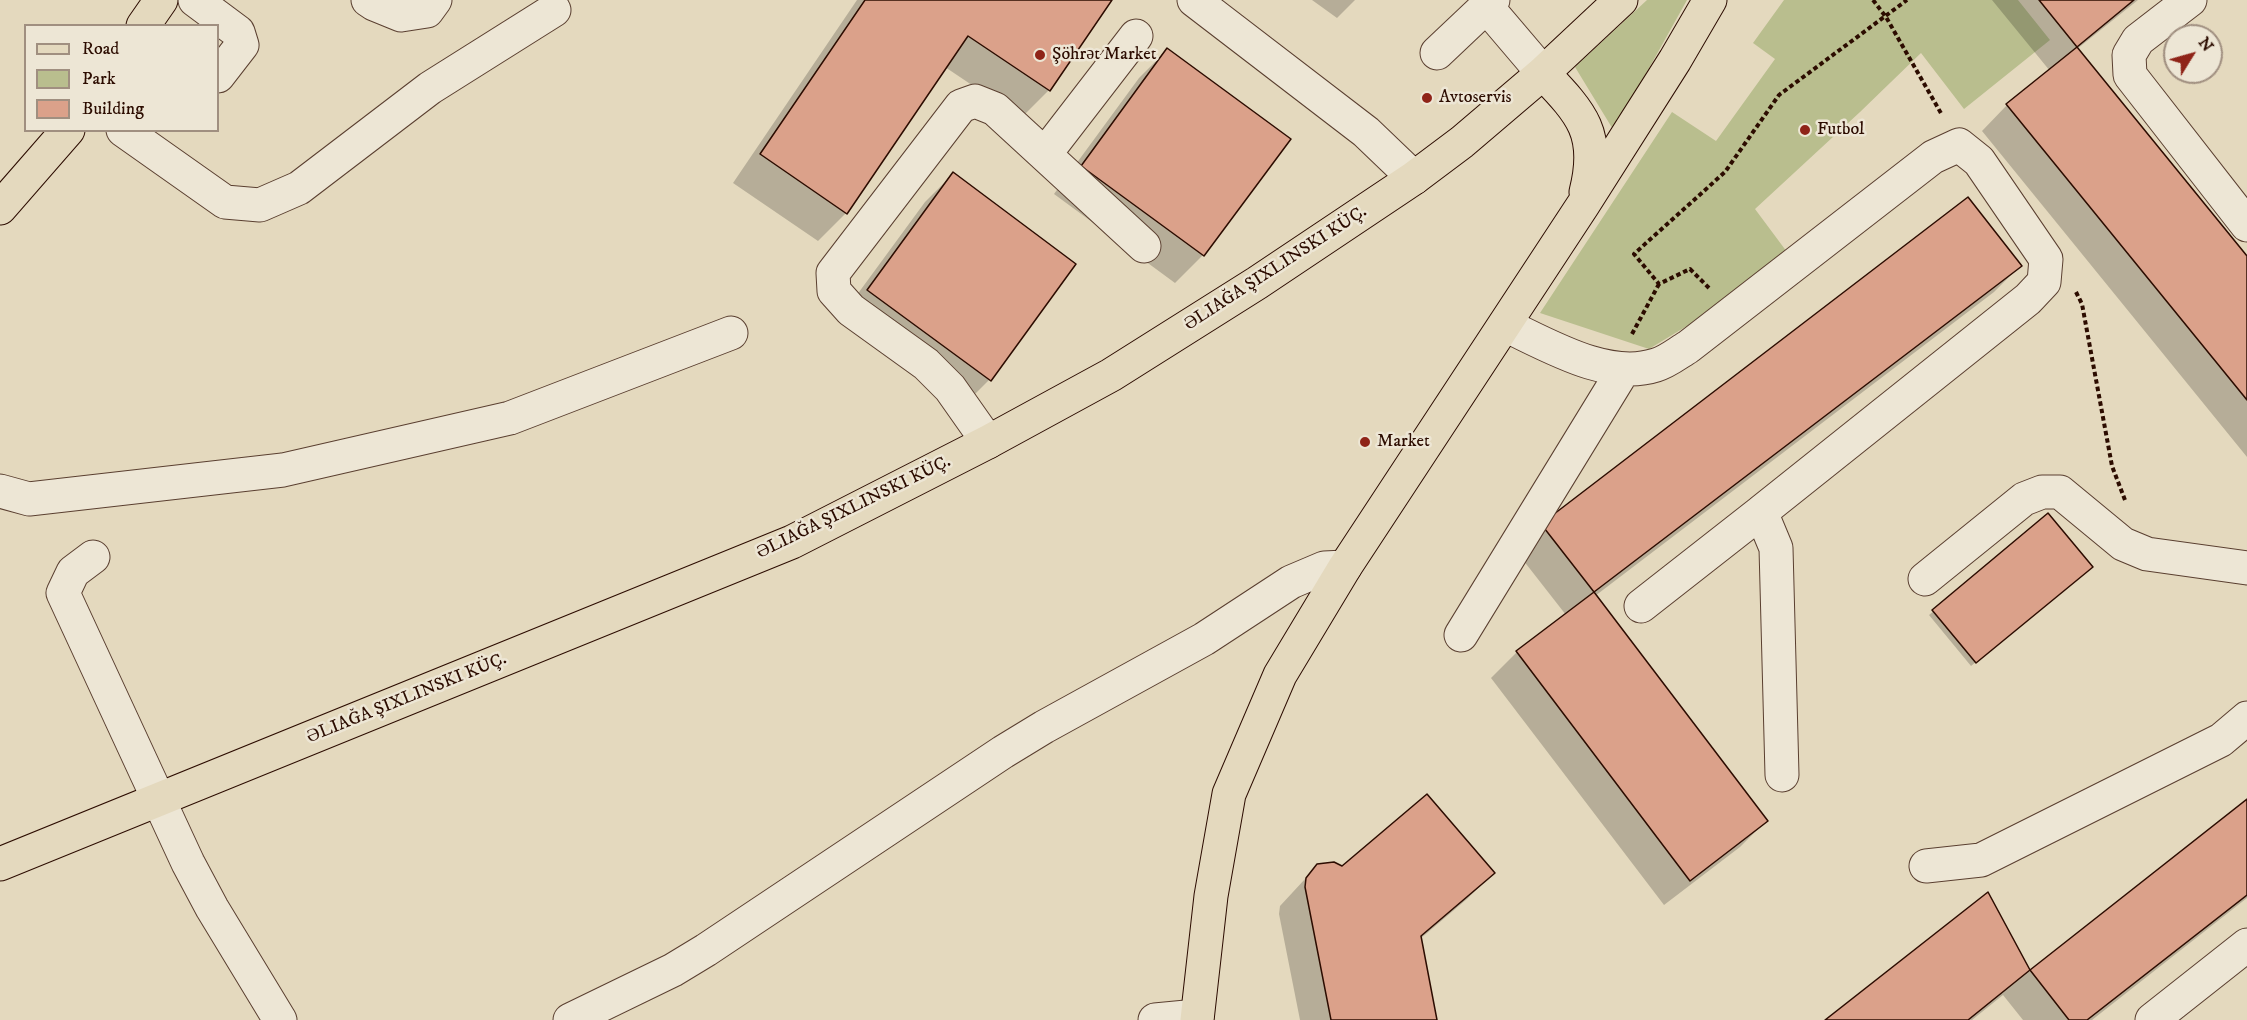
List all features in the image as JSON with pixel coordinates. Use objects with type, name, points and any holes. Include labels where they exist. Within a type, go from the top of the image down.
[{"type":"main road","points":[[144,24],[160,0]]},
{"type":"main road","points":[[0,864],[792,542],[988,442],[1111,375],[1257,284],[1413,178],[1462,142],[1543,73],[1621,0]]},
{"type":"main road","points":[[1197,1018],[1210,896],[1229,794],[1280,675],[1345,567],[1583,205],[1675,60],[1710,0]]},
{"type":"main road","points":[[1543,73],[1575,109],[1588,133],[1593,159],[1583,205]]},
{"type":"main road","points":[[0,208],[66,132]]},
{"type":"street","points":[[195,0],[238,32],[242,45],[219,75]]},
{"type":"street","points":[[368,0],[401,15],[427,10],[435,0]]},
{"type":"street","points":[[1194,0],[1366,132],[1413,178]]},
{"type":"street","points":[[2190,0],[2138,40],[2129,55],[2130,75],[2247,225]]},
{"type":"street","points":[[1437,53],[1490,3],[1543,73]]},
{"type":"street","points":[[126,132],[225,202],[260,206],[299,188],[430,87],[554,10]]},
{"type":"street","points":[[1045,154],[1136,36]]},
{"type":"street","points":[[988,442],[950,388],[926,364],[851,310],[834,291],[833,273],[961,106],[975,101],[995,109],[1144,246]]},
{"type":"street","points":[[1505,325],[1584,361],[1626,356],[1656,365],[1688,347],[1934,157],[1959,145],[1979,161],[2046,259],[2044,282],[2028,299],[1641,606]]},
{"type":"street","points":[[0,491],[29,499],[283,470],[510,418],[731,333]]},
{"type":"street","points":[[1461,635],[1626,356]]},
{"type":"street","points":[[1925,579],[2024,499],[2042,492],[2060,492],[2123,544],[2147,554],[2247,568]]},
{"type":"street","points":[[1761,512],[1776,548],[1782,775]]},
{"type":"street","points":[[93,557],[73,572],[63,593],[188,863],[212,908],[279,1020]]},
{"type":"street","points":[[570,1020],[673,970],[706,950],[1003,752],[1204,639],[1291,582],[1324,568],[1345,567]]},
{"type":"street","points":[[1926,866],[1981,860],[2221,740],[2247,718]]},
{"type":"street","points":[[2152,1020],[2247,945]]},
{"type":"street","points":[[1155,1020],[1197,1018]]},
{"type":"path","points":[[1872,0],[1886,17],[1959,145]]},
{"type":"path","points":[[1659,284],[1634,254],[1725,172],[1779,95],[1906,0]]},
{"type":"path","points":[[2046,259],[2069,281],[2082,304],[2112,466],[2147,554]]},
{"type":"path","points":[[1626,356],[1659,284],[1690,269],[1715,293]]},
{"type":"green space","points":[[1647,0],[1687,0],[1614,131],[1575,67]]},
{"type":"green space","points":[[1784,0],[2018,0],[2050,40],[1964,109],[1921,53],[1755,209],[1787,252],[1705,315],[1649,349],[1540,313],[1672,112],[1716,141],[1775,59],[1753,43]]},
{"type":"building","points":[[865,0],[1112,0],[1050,91],[968,36],[847,214],[760,154]]},
{"type":"building","points":[[2039,0],[2134,0],[2077,47]]},
{"type":"building","points":[[2077,47],[2247,256],[2247,400],[2006,104]]},
{"type":"building","points":[[1167,48],[1291,139],[1204,256],[1081,166]]},
{"type":"building","points":[[953,172],[1076,264],[991,381],[867,290]]},
{"type":"building","points":[[1968,197],[2022,266],[1594,592],[1541,524]]},
{"type":"building","points":[[2048,513],[2093,567],[1976,663],[1932,610]]},
{"type":"building","points":[[1594,592],[1768,821],[1690,881],[1516,651]]},
{"type":"building","points":[[1427,794],[1495,873],[1421,936],[1437,1020],[1331,1020],[1305,887],[1306,878],[1317,864],[1334,862],[1342,866]]},
{"type":"building","points":[[2247,799],[2247,895],[2087,1020],[2069,1020],[2030,970]]},
{"type":"building","points":[[1988,892],[2030,970],[1968,1020],[1825,1020]]},
{"type":"place","name":"Şöhrət Market","points":[[1040,55]]},
{"type":"place","name":"Avtoservis","points":[[1427,98]]},
{"type":"place","name":"Futbol","points":[[1805,130]]},
{"type":"place","name":"Market","points":[[1365,442]]}]
